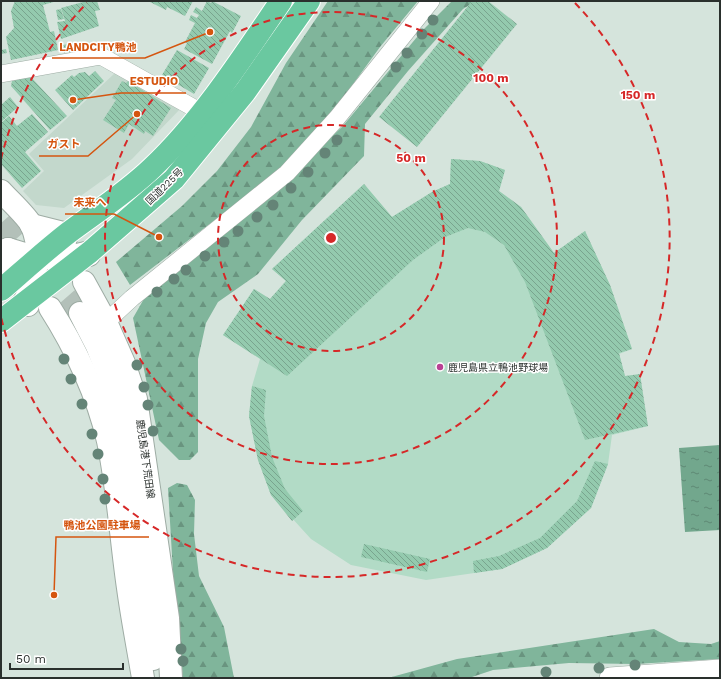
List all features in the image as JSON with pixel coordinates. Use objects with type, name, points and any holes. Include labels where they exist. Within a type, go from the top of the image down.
[{"type":"highway","points":[[1,291],[67,234],[121,195],[152,168],[177,142],[202,112],[240,61],[281,1]]},
{"type":"highway","name":"国道225号","points":[[1,321],[23,304],[58,269],[90,252],[174,179],[245,92],[309,1]]},
{"type":"main road","points":[[1,191],[31,225],[38,258],[34,283],[23,304],[50,308]]},
{"type":"main road","points":[[31,225],[67,234],[50,308],[67,335],[78,359],[93,396],[108,440],[128,590],[143,678]]},
{"type":"main road","points":[[1,278],[4,245],[38,258],[84,282],[90,252]]},
{"type":"main road","points":[[1,291],[34,283],[58,269]]},
{"type":"main road","name":"鹿児島港下荒田線","points":[[84,282],[106,322],[124,363],[136,399],[168,618],[165,676]]},
{"type":"main road","name":"鹿児島港下荒田線","points":[[80,313],[97,346],[117,402],[131,464],[146,574],[165,676]]},
{"type":"street","points":[[106,322],[128,301],[287,172],[337,118],[431,1]]},
{"type":"street","points":[[1,74],[101,56],[202,112]]},
{"type":"street","points":[[610,678],[720,670]]},
{"type":"shaded area","points":[[115,73],[181,108],[132,159],[64,208],[36,205],[23,191],[44,171],[29,154]]},
{"type":"shaded area","name":"鹿児島県立鴨池野球場","points":[[451,159],[480,161],[505,170],[499,191],[521,207],[554,253],[585,231],[610,285],[632,349],[619,354],[625,376],[648,426],[612,435],[608,464],[591,508],[547,548],[502,569],[426,580],[351,565],[311,539],[271,495],[258,460],[249,416],[252,386],[260,359],[223,335],[254,289],[270,299],[286,281],[272,269],[364,184],[392,217],[432,192],[450,184]]},
{"type":"green space","points":[[328,1],[418,1],[380,47],[332,113],[280,170],[130,285],[116,262],[182,206],[217,171],[251,127],[286,63]]},
{"type":"green space","points":[[452,1],[476,1],[463,9],[408,71],[365,124],[364,156],[302,220],[258,274],[218,302],[206,323],[198,359],[198,452],[190,460],[179,460],[159,440],[133,318],[145,297],[266,197],[342,127],[422,31]]},
{"type":"green space","points":[[177,483],[187,485],[195,500],[194,534],[199,576],[224,627],[234,678],[183,678],[173,572],[168,488]]},
{"type":"green space","points":[[654,629],[679,642],[711,644],[720,641],[720,659],[635,664],[569,663],[493,670],[469,678],[388,678],[457,659]]},
{"type":"water","points":[[720,445],[720,530],[685,532],[679,448]]},
{"type":"building","points":[[15,1],[57,1],[43,5],[50,32],[54,31],[58,50],[11,60],[6,37],[14,28],[11,11]]},
{"type":"building","points":[[82,1],[97,1],[100,10],[95,11],[99,26],[61,39],[57,22],[65,21],[61,8],[83,2]]},
{"type":"building","points":[[148,1],[193,1],[185,16],[167,7],[166,10]]},
{"type":"building","points":[[207,1],[211,3],[212,1],[241,16],[232,33],[230,31],[212,64],[184,49],[187,43],[185,42],[195,23],[189,20],[191,15],[197,18],[199,15],[193,12],[196,7],[202,11]]},
{"type":"building","points":[[472,1],[488,1],[517,24],[417,147],[379,117]]},
{"type":"building","points":[[61,9],[64,19],[58,20],[56,10]]},
{"type":"building","points":[[69,44],[71,52],[64,53],[62,45]]},
{"type":"building","points":[[6,49],[7,53],[1,54],[1,50]]},
{"type":"building","points":[[177,50],[209,68],[194,94],[162,75]]},
{"type":"building","points":[[95,71],[104,81],[73,110],[55,90],[72,75],[74,77],[79,73],[85,72],[89,76]]},
{"type":"building","points":[[30,76],[67,116],[50,130],[11,86],[12,81]]},
{"type":"building","points":[[122,81],[126,83],[128,81],[171,108],[153,136],[145,131],[144,134],[129,124],[124,133],[103,120],[116,100],[112,98]]},
{"type":"building","points":[[10,97],[18,107],[1,122],[1,105]]},
{"type":"building","points":[[32,114],[48,132],[25,152],[41,171],[22,188],[1,164],[1,123],[9,116],[17,126]]},
{"type":"building","points":[[451,159],[480,161],[505,170],[499,191],[521,207],[554,253],[585,231],[610,285],[632,349],[619,353],[625,376],[640,374],[648,426],[585,440],[525,282],[504,245],[485,232],[468,228],[445,237],[413,260],[287,376],[223,335],[254,289],[270,299],[286,281],[272,269],[364,184],[392,217],[432,192],[450,184]]},
{"type":"building","points":[[252,386],[266,390],[264,416],[272,457],[285,489],[303,511],[292,521],[271,495],[258,460],[249,416]]},
{"type":"building","points":[[595,461],[608,464],[591,508],[547,548],[502,569],[474,573],[473,561],[499,556],[540,538],[577,501]]},
{"type":"building","points":[[364,544],[430,559],[427,572],[361,557]]},
{"type":"tunnel","points":[[1,223],[80,313]]},
{"type":"place","name":"LANDCITY鴨池","points":[[210,32]]},
{"type":"place","name":"ESTUDIO","points":[[73,100]]},
{"type":"place","name":"ガスト","points":[[137,114]]},
{"type":"place","name":"未来へ","points":[[159,237]]},
{"type":"place","name":"鹿児島県立鴨池野球場","points":[[440,367]]},
{"type":"place","name":"鴨池公園駐車場","points":[[54,595]]}]
